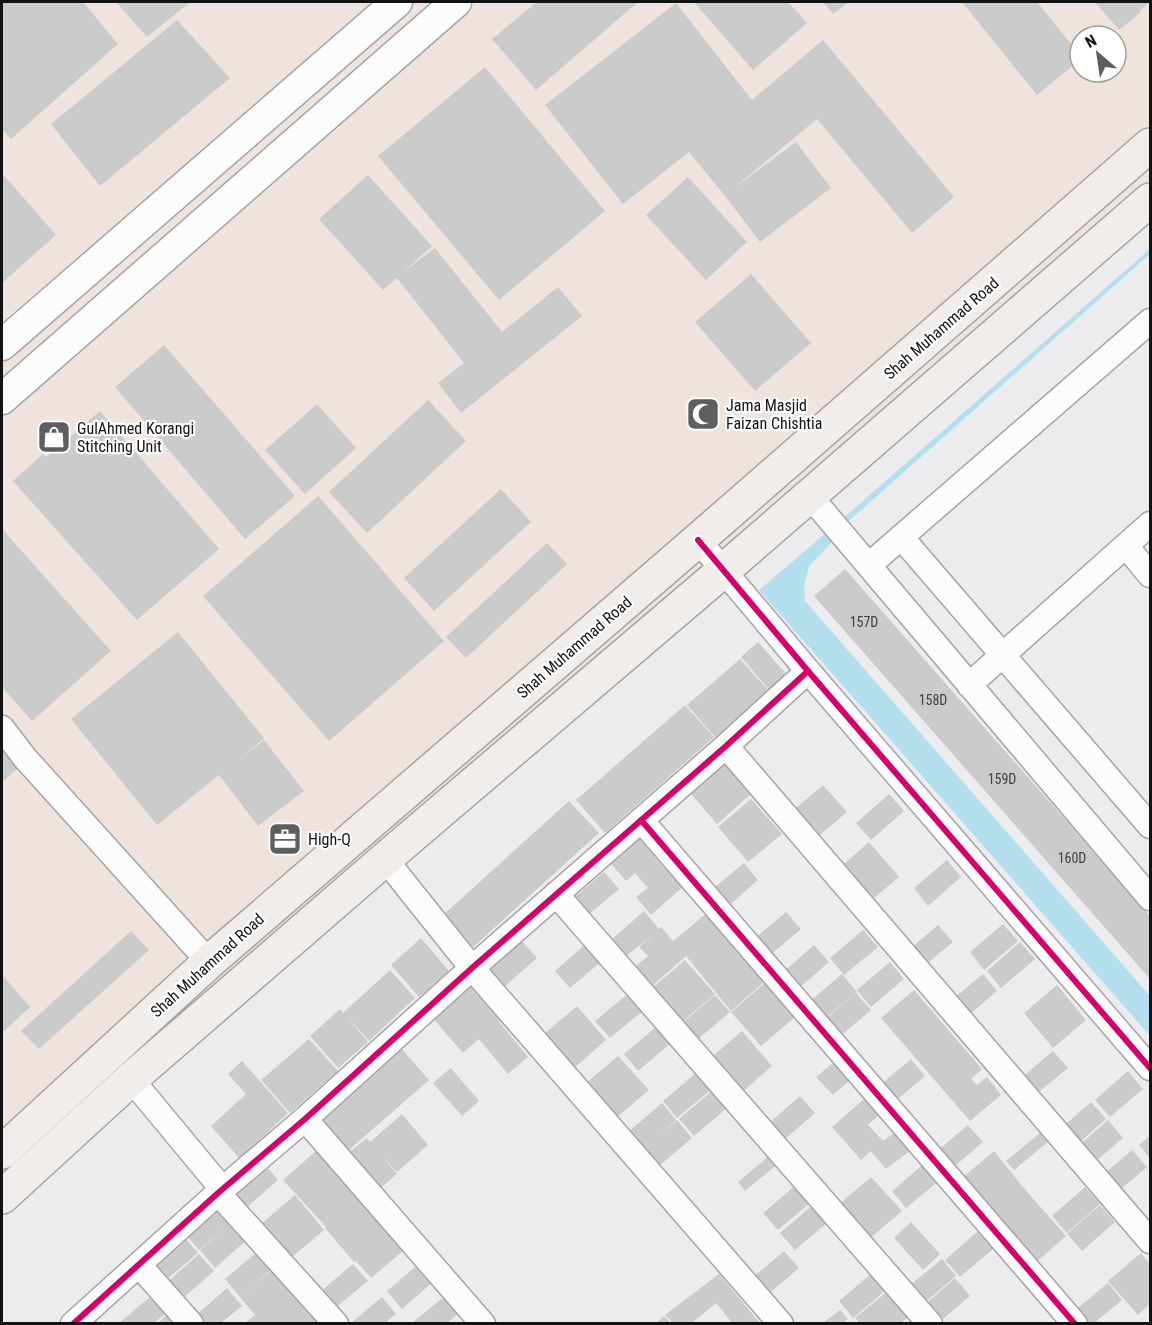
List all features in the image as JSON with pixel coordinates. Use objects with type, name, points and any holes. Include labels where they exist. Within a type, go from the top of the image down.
[{"type":"main road","name":"Shah Muhammad Road","points":[[2,1152],[209,962],[698,540],[1150,145]]},
{"type":"main road","points":[[2,1197],[131,1079],[723,570],[816,504],[1150,200]]},
{"type":"street","points":[[2,345],[397,2]]},
{"type":"street","points":[[2,399],[456,2]]},
{"type":"street","points":[[869,565],[1150,321]]},
{"type":"street","points":[[816,504],[1150,898]]},
{"type":"street","points":[[969,685],[1150,524]]},
{"type":"street","points":[[901,537],[1150,826]]},
{"type":"street","points":[[698,540],[1150,1068]]},
{"type":"street","points":[[1126,546],[1150,575]]},
{"type":"street","points":[[73,1323],[808,671]]},
{"type":"street","points":[[2,728],[25,758],[209,962]]},
{"type":"street","points":[[726,746],[1150,1242]]},
{"type":"street","points":[[641,820],[1075,1323]]},
{"type":"street","points":[[385,859],[472,968],[781,1323]]},
{"type":"street","points":[[556,894],[930,1323]]},
{"type":"street","points":[[131,1079],[221,1192],[336,1323]]},
{"type":"street","points":[[305,1119],[483,1323]]},
{"type":"street","points":[[140,1265],[191,1323]]},
{"type":"shaded area","points":[[2,2],[1150,2],[1150,188],[2,1196]]},
{"type":"water","points":[[1150,249],[1150,254],[843,526],[839,522]]},
{"type":"water","points":[[826,533],[832,542],[809,566],[804,586],[805,601],[1150,996],[1150,1036],[759,590]]},
{"type":"building","points":[[2,2],[83,2],[118,44],[11,139],[2,129]]},
{"type":"building","points":[[116,2],[190,2],[147,37]]},
{"type":"building","points":[[537,2],[638,2],[536,90],[492,39]]},
{"type":"building","points":[[694,2],[788,2],[807,23],[753,70]]},
{"type":"building","points":[[823,2],[849,2],[833,14]]},
{"type":"building","points":[[962,2],[1037,2],[1068,40],[1068,70],[1037,95]]},
{"type":"building","points":[[1095,2],[1150,2],[1126,24],[1114,24]]},
{"type":"building","points":[[676,3],[752,100],[823,40],[954,197],[912,233],[817,119],[734,188],[796,142],[831,188],[760,242],[689,152],[623,204],[545,105]]},
{"type":"building","points":[[177,20],[230,78],[100,186],[51,124]]},
{"type":"building","points":[[485,67],[605,211],[499,300],[378,156]]},
{"type":"building","points":[[2,173],[56,235],[2,283]]},
{"type":"building","points":[[368,175],[432,246],[403,272],[435,248],[502,332],[558,287],[582,316],[461,413],[438,383],[464,363],[397,278],[383,290],[319,219]]},
{"type":"building","points":[[688,177],[747,242],[706,280],[646,215]]},
{"type":"building","points":[[751,274],[811,343],[755,391],[695,322]]},
{"type":"building","points":[[164,345],[295,496],[245,539],[115,387]]},
{"type":"building","points":[[428,400],[466,441],[367,533],[329,492]]},
{"type":"building","points":[[317,404],[356,448],[305,494],[265,450]]},
{"type":"building","points":[[100,411],[219,549],[137,620],[13,481],[43,454],[47,457]]},
{"type":"building","points":[[501,489],[531,522],[434,611],[404,578]]},
{"type":"building","points":[[318,496],[444,641],[329,741],[203,596]]},
{"type":"building","points":[[2,529],[111,651],[32,721],[2,687]]},
{"type":"building","points":[[547,543],[567,564],[466,658],[446,637]]},
{"type":"building","points":[[845,569],[1150,916],[1150,979],[814,596]]},
{"type":"building","points":[[178,632],[264,738],[241,758],[264,740],[304,791],[258,826],[219,775],[157,825],[71,719]]},
{"type":"building","points":[[758,642],[787,675],[769,690],[741,657]]},
{"type":"building","points":[[740,659],[769,691],[715,737],[687,705]]},
{"type":"building","points":[[685,705],[714,737],[605,833],[576,800]]},
{"type":"building","points":[[2,747],[19,767],[2,782]]},
{"type":"building","points":[[721,758],[751,794],[717,824],[686,788]]},
{"type":"building","points":[[823,785],[847,812],[814,840],[790,813]]},
{"type":"building","points":[[889,794],[904,811],[871,840],[856,823]]},
{"type":"building","points":[[751,799],[782,834],[748,862],[718,827]]},
{"type":"building","points":[[569,801],[599,833],[471,949],[441,917]]},
{"type":"building","points":[[636,834],[666,871],[669,869],[684,886],[651,915],[636,897],[648,888],[635,873],[626,881],[607,859]]},
{"type":"building","points":[[869,842],[899,877],[866,905],[836,871]]},
{"type":"building","points":[[947,860],[961,877],[928,906],[914,888]]},
{"type":"building","points":[[744,863],[758,880],[725,909],[710,891]]},
{"type":"building","points":[[604,872],[619,889],[586,917],[571,900]]},
{"type":"building","points":[[644,911],[673,941],[707,913],[764,982],[731,1011],[686,956],[649,989],[631,970],[648,956],[639,947],[655,933],[625,957],[611,940]]},
{"type":"building","points":[[786,912],[801,929],[768,957],[753,940]]},
{"type":"building","points":[[1003,924],[1018,941],[984,970],[970,952]]},
{"type":"building","points":[[938,925],[953,942],[919,970],[905,953]]},
{"type":"building","points":[[863,930],[878,947],[844,975],[830,958]]},
{"type":"building","points":[[131,931],[149,950],[39,1049],[21,1031]]},
{"type":"building","points":[[421,938],[449,971],[419,997],[391,965]]},
{"type":"building","points":[[522,941],[537,958],[504,987],[489,970]]},
{"type":"building","points":[[588,942],[603,960],[570,988],[555,971]]},
{"type":"building","points":[[1020,942],[1035,959],[1001,988],[987,971]]},
{"type":"building","points":[[814,945],[829,962],[796,991],[781,974]]},
{"type":"building","points":[[685,960],[715,994],[682,1022],[652,988]]},
{"type":"building","points":[[890,962],[904,979],[871,1007],[857,990]]},
{"type":"building","points":[[390,970],[415,998],[369,1041],[346,1016],[368,1042],[338,1068],[310,1036],[340,1009],[343,1013]]},
{"type":"building","points":[[842,974],[857,992],[823,1020],[808,1003]]},
{"type":"building","points":[[983,974],[997,991],[964,1019],[949,1002]]},
{"type":"building","points":[[2,975],[30,1007],[2,1033]]},
{"type":"building","points":[[467,983],[528,1057],[508,1074],[479,1039],[463,1053],[430,1015]]},
{"type":"building","points":[[765,983],[794,1018],[761,1046],[731,1012]]},
{"type":"building","points":[[1057,985],[1086,1020],[1053,1048],[1024,1013]]},
{"type":"building","points":[[914,990],[982,1069],[971,1079],[977,1085],[987,1077],[1001,1095],[970,1121],[881,1018]]},
{"type":"building","points":[[629,993],[644,1010],[610,1038],[595,1021]]},
{"type":"building","points":[[856,993],[871,1010],[838,1038],[823,1021]]},
{"type":"building","points":[[715,995],[730,1012],[697,1040],[682,1023]]},
{"type":"building","points":[[577,1006],[606,1040],[573,1069],[544,1034]]},
{"type":"building","points":[[657,1026],[671,1043],[638,1071],[624,1054]]},
{"type":"building","points":[[742,1031],[772,1066],[739,1095],[709,1059]]},
{"type":"building","points":[[309,1039],[338,1071],[290,1113],[261,1080]]},
{"type":"building","points":[[401,1048],[429,1080],[349,1150],[323,1120]]},
{"type":"building","points":[[1053,1051],[1068,1068],[1034,1096],[1020,1079]]},
{"type":"building","points":[[618,1056],[649,1090],[616,1118],[585,1084]]},
{"type":"building","points":[[911,1059],[925,1076],[892,1104],[878,1087]]},
{"type":"building","points":[[242,1061],[288,1113],[258,1143],[239,1158],[211,1126],[246,1094],[228,1074]]},
{"type":"building","points":[[834,1062],[850,1080],[833,1095],[816,1077]]},
{"type":"building","points":[[451,1068],[479,1101],[462,1116],[433,1083]]},
{"type":"building","points":[[1128,1071],[1143,1089],[1110,1117],[1095,1100]]},
{"type":"building","points":[[696,1073],[711,1090],[677,1118],[663,1101]]},
{"type":"building","points":[[712,1091],[727,1108],[694,1136],[679,1119]]},
{"type":"building","points":[[800,1096],[815,1113],[782,1142],[767,1125]]},
{"type":"building","points":[[865,1098],[879,1115],[868,1125],[883,1141],[894,1133],[911,1150],[886,1169],[871,1151],[861,1160],[832,1127]]},
{"type":"building","points":[[1091,1102],[1106,1119],[1073,1148],[1058,1131]]},
{"type":"building","points":[[662,1103],[676,1120],[657,1138],[677,1120],[692,1138],[659,1166],[629,1131]]},
{"type":"building","points":[[402,1114],[428,1145],[397,1172],[381,1155],[397,1174],[377,1191],[346,1155],[367,1138],[370,1142]]},
{"type":"building","points":[[1108,1120],[1123,1138],[1090,1166],[1075,1149]]},
{"type":"building","points":[[968,1125],[983,1142],[950,1170],[935,1153]]},
{"type":"building","points":[[1040,1133],[1048,1142],[1014,1170],[1006,1161]]},
{"type":"building","points":[[1150,1136],[1150,1158],[1139,1145]]},
{"type":"building","points":[[1132,1150],[1147,1167],[1114,1195],[1099,1178]]},
{"type":"building","points":[[316,1151],[404,1250],[371,1278],[356,1261],[354,1262],[283,1180]]},
{"type":"building","points":[[994,1151],[1066,1236],[1033,1265],[961,1179]]},
{"type":"building","points":[[771,1154],[779,1163],[745,1191],[738,1182]]},
{"type":"building","points":[[264,1163],[278,1180],[245,1209],[230,1192]]},
{"type":"building","points":[[925,1163],[940,1180],[906,1208],[892,1191]]},
{"type":"building","points":[[871,1177],[902,1211],[869,1239],[838,1205]]},
{"type":"building","points":[[796,1185],[811,1202],[778,1230],[763,1213]]},
{"type":"building","points":[[1085,1187],[1100,1204],[1067,1233],[1052,1216]]},
{"type":"building","points":[[295,1195],[324,1230],[291,1258],[261,1224]]},
{"type":"building","points":[[218,1205],[248,1239],[215,1268],[200,1250],[228,1225],[199,1250],[184,1233]]},
{"type":"building","points":[[813,1205],[828,1222],[795,1250],[780,1233]]},
{"type":"building","points":[[1100,1205],[1115,1222],[1082,1251],[1067,1234]]},
{"type":"building","points":[[911,1222],[940,1254],[923,1270],[894,1238]]},
{"type":"building","points":[[978,1231],[993,1249],[960,1277],[945,1260]]},
{"type":"building","points":[[183,1236],[198,1253],[164,1282],[150,1265]]},
{"type":"building","points":[[258,1251],[273,1268],[240,1297],[225,1279]]},
{"type":"building","points":[[784,1251],[799,1268],[766,1296],[751,1279]]},
{"type":"building","points":[[1141,1253],[1150,1264],[1150,1304],[1138,1315],[1108,1281]]},
{"type":"building","points":[[199,1254],[214,1271],[181,1300],[166,1283]]},
{"type":"building","points":[[942,1259],[956,1276],[923,1304],[908,1287]]},
{"type":"building","points":[[420,1263],[435,1280],[402,1309],[387,1291]]},
{"type":"building","points":[[353,1264],[368,1281],[334,1309],[320,1292]]},
{"type":"building","points":[[273,1269],[325,1323],[245,1323],[255,1315],[240,1297]]},
{"type":"building","points":[[872,1273],[886,1290],[853,1318],[839,1301]]},
{"type":"building","points":[[719,1274],[760,1323],[732,1323],[716,1303],[692,1323],[673,1323],[665,1315]]},
{"type":"building","points":[[955,1278],[970,1296],[937,1324],[922,1307]]},
{"type":"building","points":[[1108,1283],[1122,1300],[1094,1323],[1085,1323],[1074,1311]]},
{"type":"building","points":[[227,1288],[242,1306],[221,1323],[200,1323],[194,1317]]},
{"type":"building","points":[[889,1290],[896,1299],[894,1301],[908,1317],[901,1323],[860,1323],[855,1318]]},
{"type":"building","points":[[446,1295],[460,1312],[447,1323],[412,1323]]},
{"type":"building","points":[[151,1296],[166,1313],[154,1323],[119,1323]]},
{"type":"building","points":[[382,1297],[396,1314],[385,1323],[351,1323]]},
{"type":"building","points":[[840,1310],[848,1319],[842,1323],[823,1323]]},
{"type":"building","points":[[168,1314],[176,1323],[158,1323]]},
{"type":"building","points":[[664,1316],[671,1323],[656,1323]]},
{"type":"cycle path","points":[[698,540],[1150,1068]]},
{"type":"cycle path","points":[[73,1324],[808,671]]},
{"type":"cycle path","points":[[641,820],[1075,1324]]},
{"type":"place","name":"Jama Masjid Faizan Chishtia","points":[[703,414]]},
{"type":"place","name":"GulAhmed Korangi Stitching Unit","points":[[54,437]]},
{"type":"place","name":"High-Q","points":[[285,839]]}]
